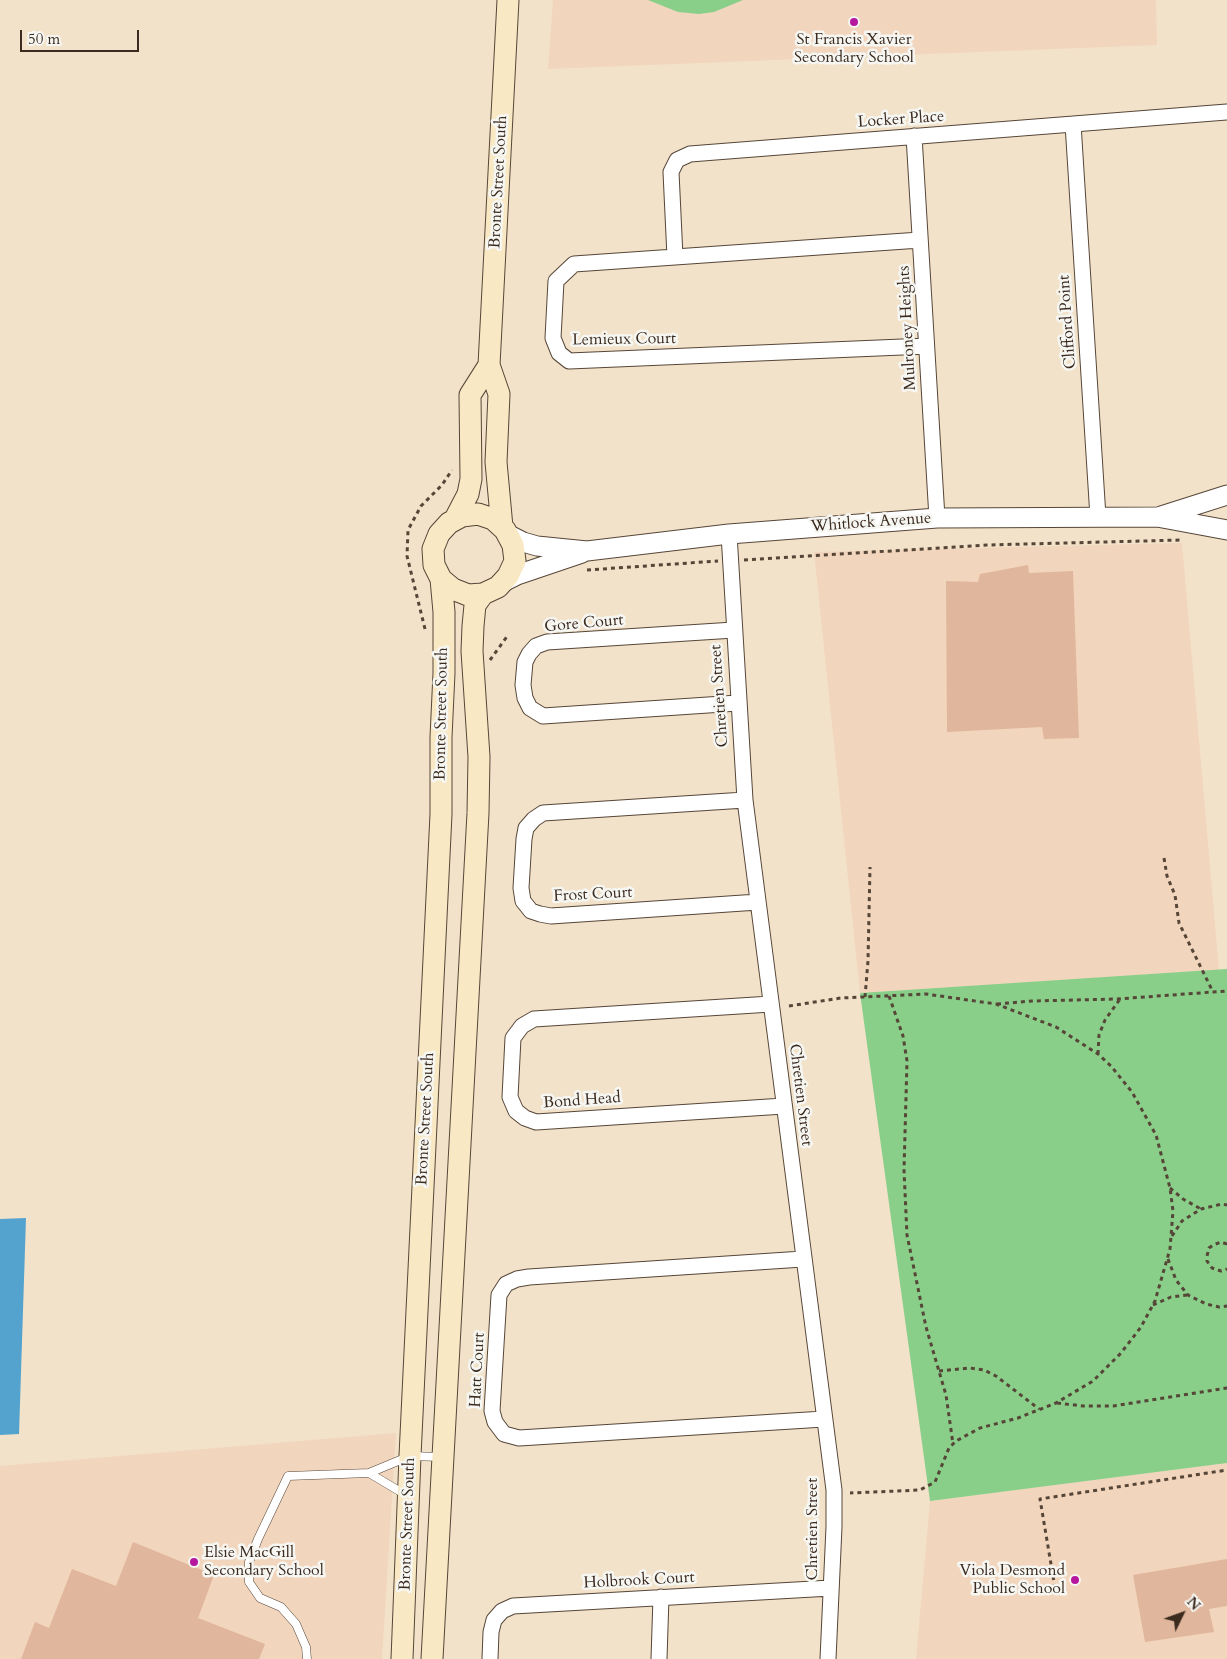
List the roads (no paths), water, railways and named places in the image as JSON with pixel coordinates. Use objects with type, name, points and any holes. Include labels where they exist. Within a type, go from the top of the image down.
[{"type":"main road","name":"Bronte Street South","points":[[504,530],[496,462],[499,394],[489,365],[508,0]]},
{"type":"main road","name":"Bronte Street South","points":[[456,519],[468,494],[471,479],[470,395],[489,365]]},
{"type":"main road","points":[[478,514],[493,519],[504,530],[512,545],[515,561],[508,576],[492,589],[468,595],[453,590],[441,579],[434,565],[433,549],[439,534],[449,523],[462,516],[478,514]]},
{"type":"main road","name":"Bronte Street South","points":[[402,1659],[440,814],[444,673],[444,618],[441,579]]},
{"type":"main road","name":"Bronte Street South","points":[[432,1659],[478,813],[480,757],[472,651],[473,623],[475,605],[492,589]]},
{"type":"street","name":"Locker Place","points":[[674,257],[671,172],[677,160],[690,154],[1227,112]]},
{"type":"street","name":"Clifford Point","points":[[1073,124],[1098,517]]},
{"type":"street","name":"Mulroney Heights","points":[[914,136],[937,518]]},
{"type":"street","name":"Lemieux Court","points":[[920,240],[574,264],[556,282],[554,338],[559,353],[570,361],[926,346]]},
{"type":"street","name":"Whitlock Avenue","points":[[1157,517],[1227,495]]},
{"type":"street","name":"Whitlock Avenue","points":[[492,589],[517,575],[587,551],[729,534],[937,518],[1157,517],[1227,530]]},
{"type":"street","name":"Whitlock Avenue","points":[[504,530],[523,542],[537,546],[587,551]]},
{"type":"street","name":"Chretien Street","points":[[729,534],[744,800],[834,1490],[828,1659]]},
{"type":"street","name":"Gore Court","points":[[734,630],[547,642],[536,646],[529,654],[525,662],[523,686],[525,698],[530,708],[543,716],[738,703]]},
{"type":"street","name":"Frost Court","points":[[744,800],[543,813],[526,828],[521,888],[523,901],[531,911],[551,916],[758,902]]},
{"type":"street","name":"Bond Head","points":[[771,1004],[534,1019],[522,1026],[513,1038],[510,1097],[516,1111],[525,1118],[536,1122],[784,1106]]},
{"type":"street","name":"Hatt Court","points":[[803,1259],[529,1277],[517,1279],[506,1284],[499,1295],[492,1412],[495,1422],[504,1434],[518,1438],[824,1419]]},
{"type":"street","name":"Holbrook Court","points":[[490,1659],[491,1632],[494,1620],[502,1611],[513,1606],[831,1588]]},
{"type":"street","points":[[658,1659],[661,1597]]},
{"type":"lane","points":[[307,1659],[306,1647],[296,1624],[281,1607],[260,1598],[249,1582],[249,1562],[288,1476],[369,1472],[410,1456],[443,1458]]},
{"type":"lane","points":[[369,1472],[408,1497]]},
{"type":"water","points":[[26,1218],[19,1434],[0,1435],[0,1219]]},
{"type":"place","name":"St Francis Xavier Secondary School","points":[[854,22]]},
{"type":"place","name":"Elsie MacGill Secondary School","points":[[194,1562]]},
{"type":"place","name":"Viola Desmond Public School","points":[[1075,1580]]}]
